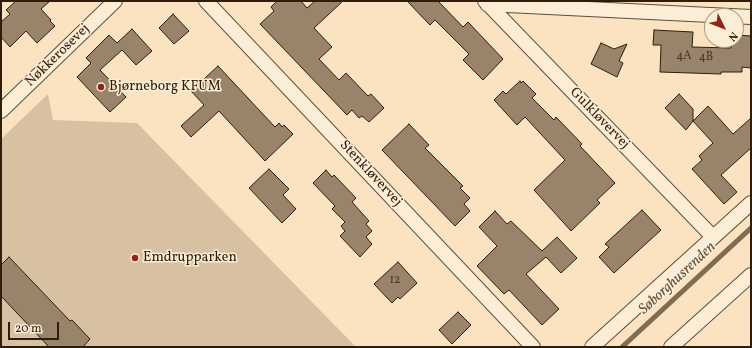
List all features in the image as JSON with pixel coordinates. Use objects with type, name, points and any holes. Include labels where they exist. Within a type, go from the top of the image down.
[{"type":"street","name":"Nøkkerosevej","points":[[1,111],[115,1]]},
{"type":"street","name":"Stenkløvervej","points":[[206,1],[533,347]]},
{"type":"street","points":[[486,2],[751,17]]},
{"type":"street","name":"Gulkløvervej","points":[[486,2],[713,237]]},
{"type":"street","points":[[592,347],[751,203]]},
{"type":"street","points":[[671,347],[751,275]]},
{"type":"shaded area","name":"Emdrupparken","points":[[48,94],[53,120],[137,123],[356,347],[1,347],[1,139]]},
{"type":"building","points":[[16,1],[50,1],[41,9],[55,26],[37,43],[26,31],[10,47],[1,37],[1,22],[10,14],[6,10]]},
{"type":"building","points":[[277,1],[301,1],[307,8],[315,1],[343,1],[314,28],[332,47],[319,59],[339,80],[346,73],[368,96],[371,94],[384,108],[369,122],[362,116],[359,118],[352,110],[347,115],[260,24],[274,11],[271,7]]},
{"type":"building","points":[[407,1],[438,1],[463,27],[468,22],[503,59],[483,80],[463,60],[469,54],[435,20],[430,25]]},
{"type":"building","points":[[173,14],[189,31],[174,44],[159,28]]},
{"type":"building","points":[[132,29],[152,51],[136,65],[122,50],[100,70],[126,97],[110,112],[77,77],[91,63],[86,58],[109,35],[117,43]]},
{"type":"building","points":[[654,30],[693,32],[692,47],[704,48],[744,48],[744,36],[751,36],[751,68],[742,67],[742,72],[721,72],[721,74],[660,72],[661,45],[653,45]]},
{"type":"building","points":[[601,43],[614,49],[627,44],[619,61],[623,63],[617,77],[591,64]]},
{"type":"building","points":[[218,66],[275,127],[279,123],[282,127],[284,125],[293,134],[265,161],[219,111],[191,137],[181,126],[204,105],[191,91]]},
{"type":"building","points":[[520,81],[521,83],[523,81],[536,94],[532,98],[554,120],[556,117],[582,144],[580,146],[615,183],[597,200],[600,203],[571,231],[534,190],[565,160],[525,117],[517,125],[494,100],[503,91],[506,94]]},
{"type":"building","points":[[679,94],[693,109],[693,121],[686,130],[665,108]]},
{"type":"building","points":[[708,106],[733,134],[751,118],[751,148],[721,175],[737,192],[724,204],[692,169],[702,160],[699,156],[713,143],[693,121]]},
{"type":"building","points":[[409,124],[429,145],[425,148],[463,186],[460,188],[470,198],[464,204],[470,211],[455,226],[382,150]]},
{"type":"building","points":[[269,169],[289,189],[283,195],[296,209],[282,223],[249,188]]},
{"type":"building","points":[[326,170],[332,177],[334,175],[356,198],[352,202],[369,221],[366,224],[372,231],[366,237],[372,244],[360,257],[340,236],[345,231],[341,226],[345,222],[332,209],[335,206],[313,183]]},
{"type":"building","points":[[642,210],[661,230],[614,273],[599,257],[609,247],[605,244]]},
{"type":"building","points":[[495,211],[507,224],[511,221],[542,251],[557,237],[577,258],[561,273],[546,257],[526,274],[559,309],[542,325],[509,290],[504,294],[477,266],[497,246],[479,227]]},
{"type":"building","points":[[9,257],[70,321],[72,320],[90,339],[83,347],[49,347],[1,296],[1,265]]},
{"type":"building","points":[[398,262],[417,283],[400,299],[398,297],[392,303],[374,284]]},
{"type":"building","points":[[458,312],[471,325],[452,344],[439,330]]},
{"type":"waterway","name":"Søborghusrenden","points":[[622,347],[751,228]]},
{"type":"place","name":"Bjørneborg KFUM","points":[[101,87]]},
{"type":"place","name":"Emdrupparken","points":[[135,258]]}]
